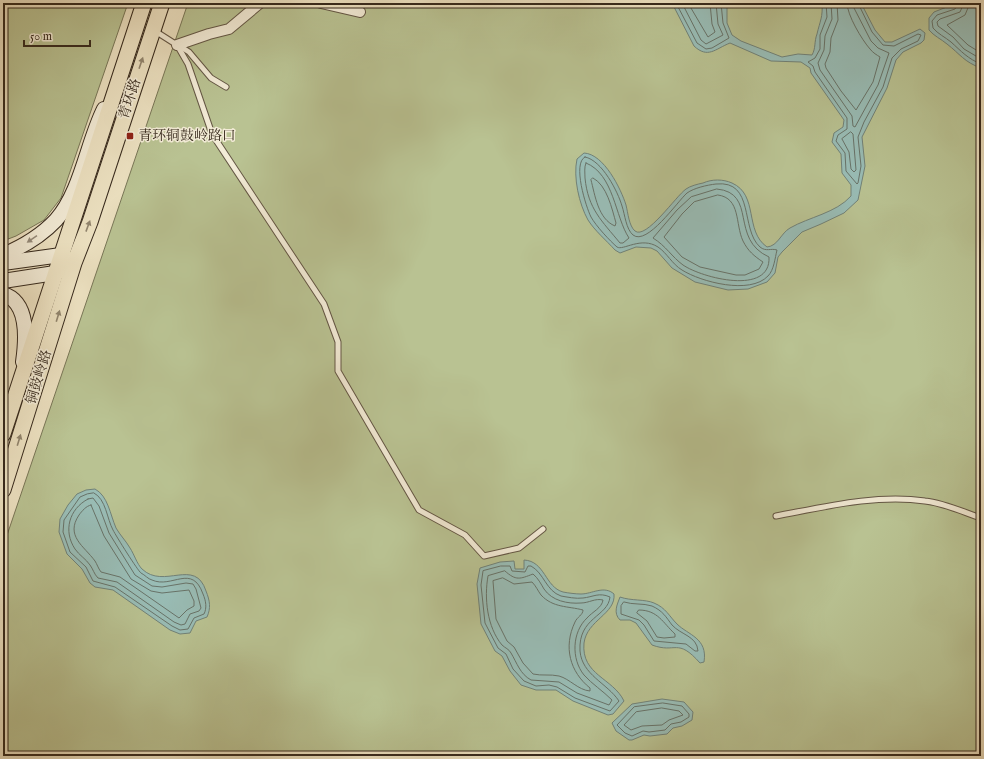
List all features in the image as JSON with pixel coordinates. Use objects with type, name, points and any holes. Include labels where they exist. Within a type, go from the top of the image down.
[{"type":"main road","name":"青环路","points":[[55,273],[144,3]]},
{"type":"main road","name":"青环路","points":[[74,263],[90,222],[162,3]]},
{"type":"main road","points":[[3,255],[30,241],[46,229],[63,211],[78,180],[96,126],[116,85]]},
{"type":"main road","points":[[3,263],[61,255],[74,263]]},
{"type":"main road","points":[[3,282],[55,273],[74,263]]},
{"type":"main road","name":"铜鼓岭路","points":[[3,490],[74,263]]},
{"type":"main road","name":"铜鼓岭路","points":[[3,434],[55,273]]},
{"type":"main road","points":[[3,294],[14,299],[24,323],[21,380]]},
{"type":"street","points":[[177,45],[209,34],[230,30],[260,3]]},
{"type":"street","points":[[321,3],[360,12]]},
{"type":"lane","points":[[153,29],[189,52],[211,78],[226,87]]},
{"type":"lane","points":[[177,45],[188,64],[212,134],[324,304],[338,342],[338,371],[363,411],[419,510],[465,535],[484,556],[519,548],[543,529]]},
{"type":"lane","points":[[776,516],[826,506],[885,499],[926,501],[981,518]]},
{"type":"green space","points":[[3,3],[128,3],[61,198],[44,220],[16,236],[3,241]]},
{"type":"green space","points":[[188,3],[981,3],[981,756],[3,756],[3,547]]},
{"type":"water","points":[[672,3],[724,3],[727,7],[727,23],[732,35],[741,41],[782,57],[798,54],[812,55],[822,16],[822,3],[861,3],[875,30],[885,42],[892,42],[920,29],[925,33],[924,40],[921,43],[903,52],[896,60],[887,88],[862,137],[865,166],[858,200],[844,213],[802,232],[778,257],[775,273],[767,282],[748,289],[728,290],[695,282],[672,268],[657,251],[651,248],[636,247],[620,253],[597,232],[588,220],[582,206],[576,182],[576,166],[577,159],[584,153],[598,159],[611,173],[624,198],[631,226],[635,231],[640,232],[653,224],[681,193],[694,185],[710,181],[725,181],[732,183],[740,189],[746,196],[749,204],[756,232],[760,240],[767,247],[777,242],[790,228],[838,207],[851,196],[851,185],[842,173],[841,154],[832,142],[834,133],[843,127],[844,120],[811,73],[810,68],[801,62],[771,61],[730,43],[712,52],[703,52],[694,46]]},
{"type":"water","points":[[957,3],[981,3],[981,68],[966,60],[929,30],[929,18],[934,12]]},
{"type":"water","points":[[95,489],[106,501],[116,528],[142,569],[151,575],[160,577],[187,575],[194,576],[201,581],[210,604],[209,611],[207,617],[196,621],[190,633],[180,634],[170,630],[113,590],[95,587],[90,583],[82,569],[67,554],[59,532],[60,519],[68,505],[77,494],[86,490]]},
{"type":"water","points":[[524,560],[531,561],[541,569],[552,585],[563,592],[585,594],[606,590],[614,594],[611,607],[590,628],[584,643],[584,654],[587,662],[592,669],[619,693],[624,701],[613,714],[608,715],[573,701],[556,690],[536,690],[521,685],[510,671],[502,656],[495,651],[481,624],[477,584],[480,568],[500,562],[514,561],[515,569],[524,569]]},
{"type":"water","points":[[620,597],[642,600],[662,607],[681,628],[700,642],[703,647],[704,662],[700,663],[686,650],[681,648],[666,648],[652,645],[636,623],[630,620],[620,620],[618,617],[616,609]]},
{"type":"water","points":[[662,699],[684,702],[693,712],[692,720],[682,726],[673,728],[667,734],[650,736],[644,735],[632,740],[629,740],[616,731],[612,723],[632,704]]},
{"type":"place","name":"青环铜鼓岭路口","points":[[130,136]]}]
